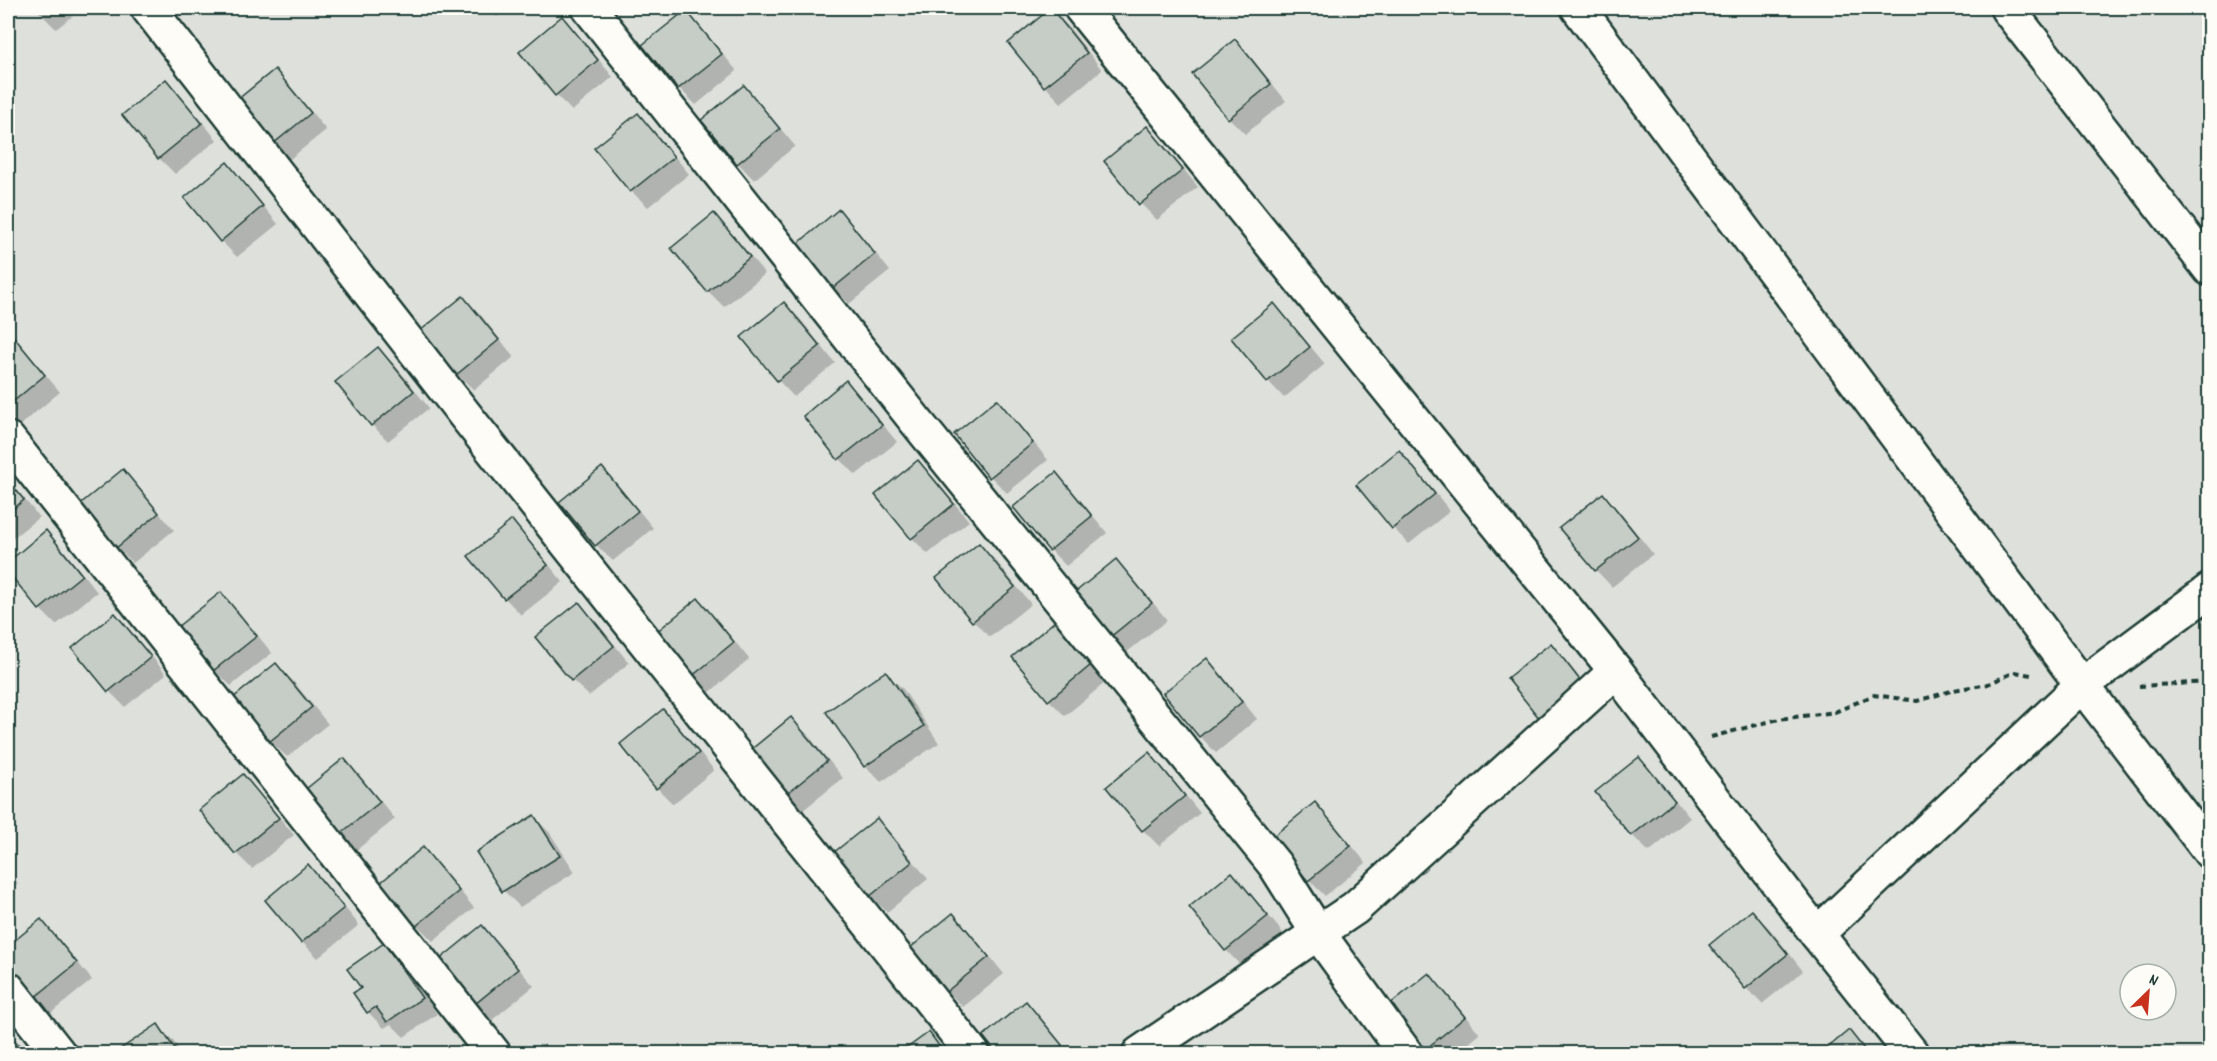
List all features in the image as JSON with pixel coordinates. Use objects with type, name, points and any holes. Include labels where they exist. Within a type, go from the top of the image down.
[{"type":"street","points":[[148,8],[465,415],[973,1053]]},
{"type":"street","points":[[589,8],[915,420],[1275,865],[1318,933],[1406,1053]]},
{"type":"street","points":[[1081,8],[1616,671],[1817,934],[1912,1053]]},
{"type":"street","points":[[1578,8],[2082,685],[2210,852]]},
{"type":"street","points":[[2007,8],[2210,269]]},
{"type":"street","points":[[8,439],[495,1053]]},
{"type":"street","points":[[1817,934],[2082,685],[2210,590]]},
{"type":"street","points":[[1139,1053],[1355,908],[1616,671]]},
{"type":"street","points":[[8,989],[59,1053]]},
{"type":"path","points":[[1676,748],[1779,719],[1835,712],[1874,695],[1917,701],[1954,690],[1988,684],[2015,672],[2082,685]]},
{"type":"shaded area","points":[[8,8],[2209,8],[2209,1053],[8,1053]]},
{"type":"building","points":[[1051,8],[1087,53],[1044,87],[1008,43]]},
{"type":"building","points":[[686,10],[722,54],[678,89],[642,45]]},
{"type":"building","points":[[562,16],[598,60],[555,96],[519,52]]},
{"type":"building","points":[[1235,39],[1271,84],[1228,119],[1192,74]]},
{"type":"building","points":[[275,69],[311,113],[268,148],[232,104]]},
{"type":"building","points":[[166,79],[202,123],[158,159],[122,115]]},
{"type":"building","points":[[744,85],[780,129],[737,164],[701,120]]},
{"type":"building","points":[[638,113],[674,157],[630,192],[594,148]]},
{"type":"building","points":[[1147,126],[1183,170],[1139,205],[1104,161]]},
{"type":"building","points":[[227,162],[263,206],[220,242],[184,198]]},
{"type":"building","points":[[839,209],[875,254],[832,289],[796,245]]},
{"type":"building","points":[[714,213],[750,257],[707,292],[671,248]]},
{"type":"building","points":[[463,296],[499,340],[456,375],[420,331]]},
{"type":"building","points":[[784,302],[820,346],[777,381],[741,337]]},
{"type":"building","points":[[1274,303],[1310,347],[1267,382],[1231,338]]},
{"type":"building","points":[[9,331],[45,375],[8,406],[8,333]]},
{"type":"building","points":[[378,347],[414,391],[371,426],[335,382]]},
{"type":"building","points":[[846,380],[882,425],[838,460],[803,416]]},
{"type":"building","points":[[997,399],[1033,443],[989,478],[954,434]]},
{"type":"building","points":[[1399,450],[1435,494],[1392,529],[1356,485]]},
{"type":"building","points":[[918,460],[954,504],[911,539],[875,495]]},
{"type":"building","points":[[602,467],[638,511],[595,546],[559,502]]},
{"type":"building","points":[[123,469],[159,513],[116,548],[80,504]]},
{"type":"building","points":[[1056,472],[1092,516],[1049,551],[1013,507]]},
{"type":"building","points":[[8,480],[24,500],[8,513]]},
{"type":"building","points":[[1603,493],[1638,537],[1595,571],[1559,528]]},
{"type":"building","points":[[512,520],[548,565],[504,599],[468,556]]},
{"type":"building","points":[[46,530],[82,575],[39,610],[8,572],[8,562]]},
{"type":"building","points":[[979,543],[1015,587],[972,622],[936,578]]},
{"type":"building","points":[[1116,559],[1152,603],[1109,638],[1073,594]]},
{"type":"building","points":[[221,592],[257,636],[213,671],[177,627]]},
{"type":"building","points":[[698,598],[734,642],[691,677],[655,633]]},
{"type":"building","points":[[579,602],[614,646],[571,681],[535,637]]},
{"type":"building","points":[[115,613],[151,657],[108,692],[72,648]]},
{"type":"building","points":[[1055,621],[1091,665],[1048,701],[1012,657]]},
{"type":"building","points":[[1551,643],[1586,688],[1543,723],[1507,678]]},
{"type":"building","points":[[1207,658],[1242,702],[1199,737],[1163,693]]},
{"type":"building","points":[[276,663],[312,707],[269,742],[233,698]]},
{"type":"building","points":[[886,671],[924,726],[864,767],[826,712]]},
{"type":"building","points":[[663,709],[699,753],[656,789],[620,744]]},
{"type":"building","points":[[791,717],[827,761],[784,796],[748,752]]},
{"type":"building","points":[[1149,752],[1185,796],[1142,831],[1106,787]]},
{"type":"building","points":[[1639,757],[1675,801],[1631,836],[1595,792]]},
{"type":"building","points":[[344,758],[380,802],[336,837],[301,793]]},
{"type":"building","points":[[243,774],[279,818],[235,854],[199,810]]},
{"type":"building","points":[[1315,802],[1351,846],[1308,881],[1272,837]]},
{"type":"building","points":[[534,815],[560,856],[502,892],[476,852]]},
{"type":"building","points":[[877,818],[912,862],[869,897],[833,853]]},
{"type":"building","points":[[423,847],[459,891],[416,926],[380,883]]},
{"type":"building","points":[[308,864],[344,908],[301,943],[265,900]]},
{"type":"building","points":[[1232,872],[1268,916],[1225,951],[1189,907]]},
{"type":"building","points":[[1752,910],[1788,954],[1745,989],[1709,945]]},
{"type":"building","points":[[953,913],[989,957],[946,992],[910,948]]},
{"type":"building","points":[[41,919],[77,963],[34,998],[8,966],[8,946]]},
{"type":"building","points":[[482,925],[518,969],[475,1004],[439,960]]},
{"type":"building","points":[[384,943],[422,998],[387,1022],[376,1007],[367,1013],[353,993],[361,988],[347,969]]},
{"type":"building","points":[[1429,973],[1465,1017],[1422,1052],[1385,1008]]},
{"type":"building","points":[[1026,1001],[1062,1045],[1052,1054],[997,1054],[983,1036]]},
{"type":"building","points":[[158,1024],[178,1054],[113,1054]]},
{"type":"building","points":[[1849,1030],[1868,1054],[1820,1054]]},
{"type":"building","points":[[929,1032],[945,1054],[899,1054]]},
{"type":"building","points":[[10,1034],[26,1054],[8,1054]]}]
